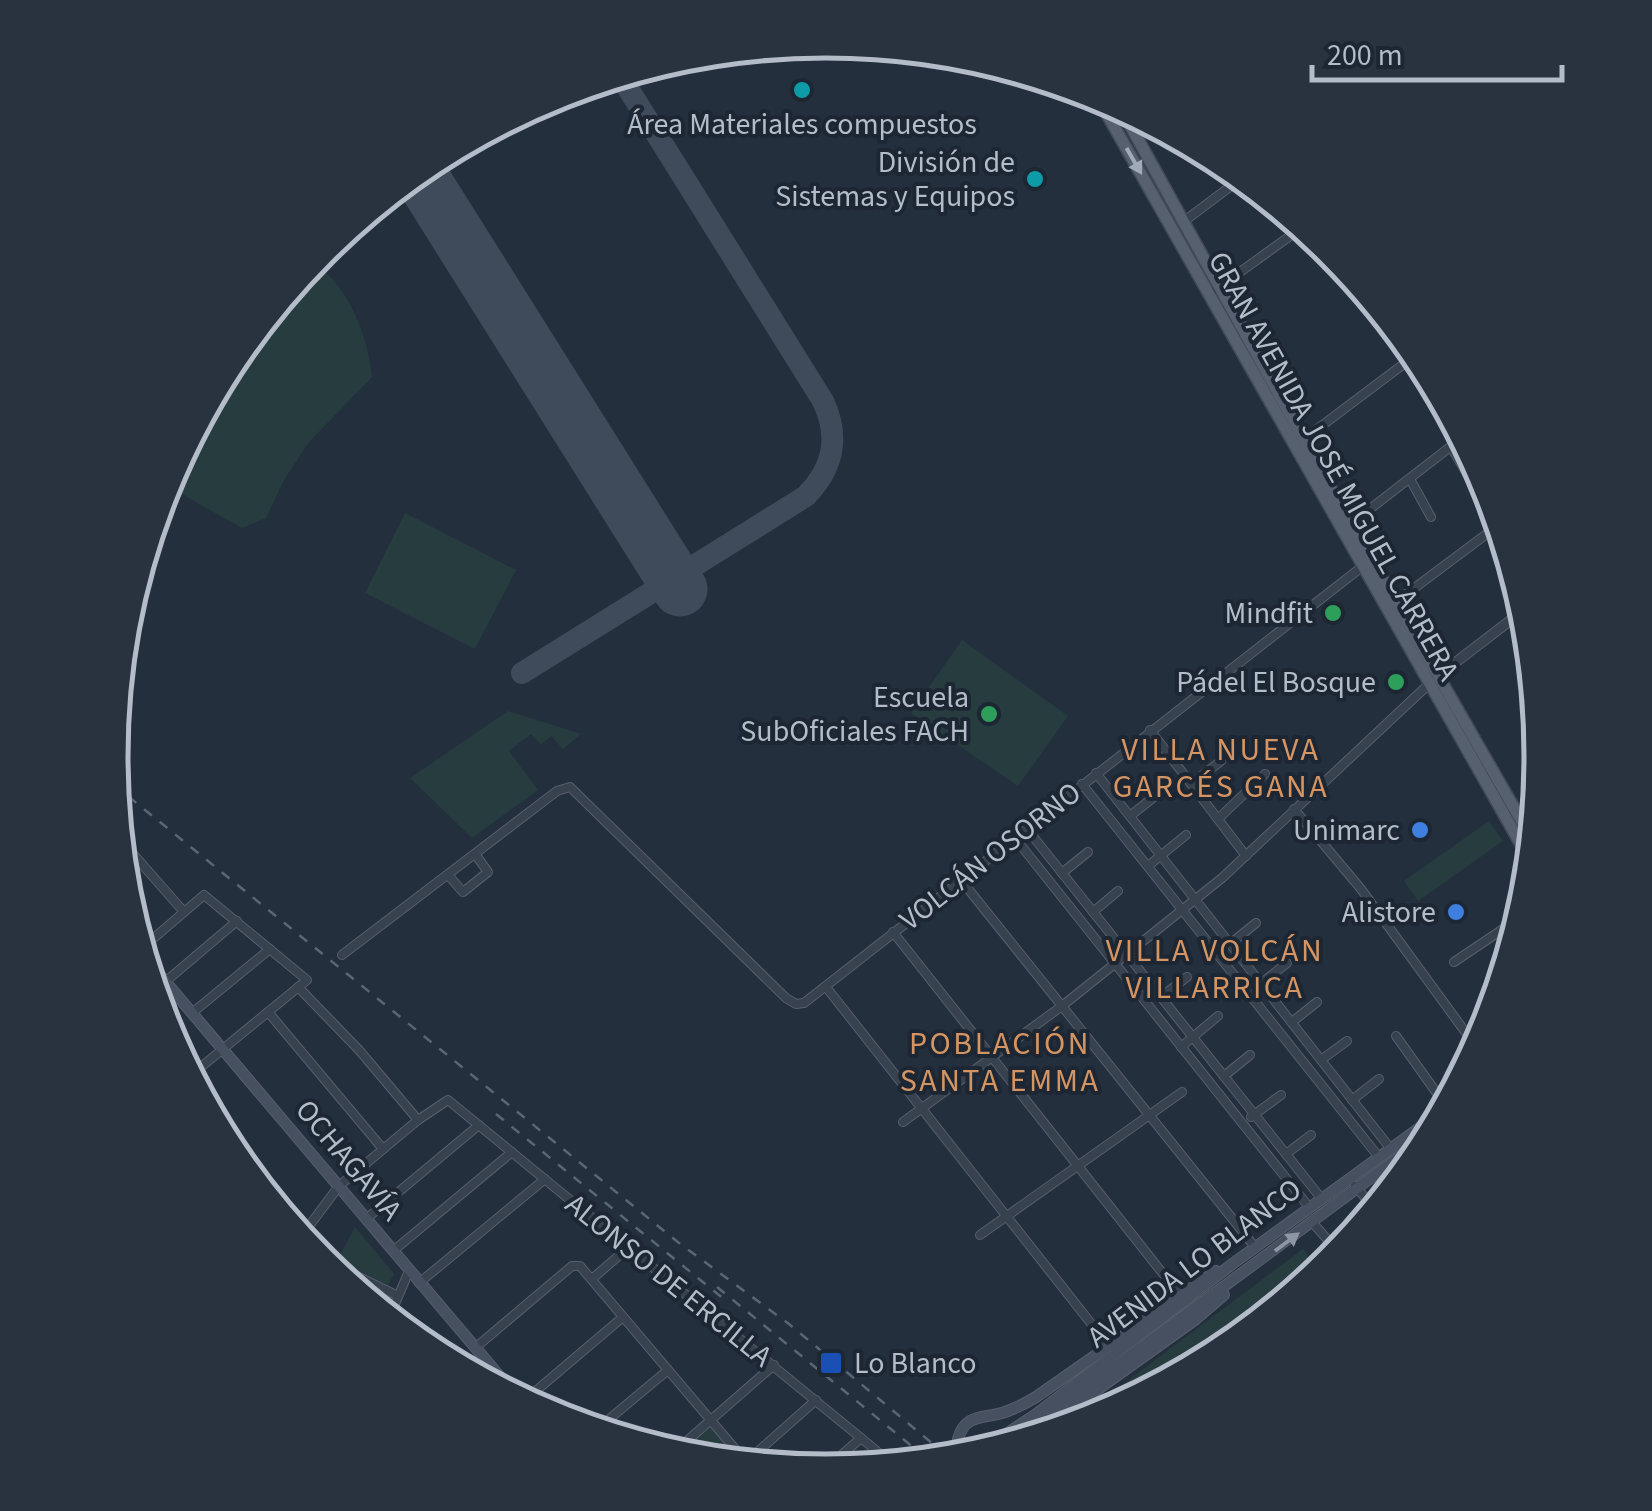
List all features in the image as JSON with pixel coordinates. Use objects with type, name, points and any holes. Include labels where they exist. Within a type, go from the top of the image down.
[{"type":"main road","name":"GRAN AVENIDA JOSÉ MIGUEL CARRERA","points":[[1109,118],[1208,295],[1347,527],[1396,601],[1519,839]]},
{"type":"main road","name":"GRAN AVENIDA JOSÉ MIGUEL CARRERA","points":[[1132,128],[1304,439],[1363,566],[1521,821]]},
{"type":"main road","name":"OCHAGAVÍA","points":[[166,983],[494,1369]]},
{"type":"main road","name":"AVENIDA LO BLANCO","points":[[1016,1427],[1413,1131]]},
{"type":"main road","name":"AVENIDA LO BLANCO","points":[[1038,1420],[1116,1353],[1240,1276],[1393,1162]]},
{"type":"main road","points":[[959,1441],[968,1422],[977,1416],[1024,1404],[1116,1353],[1179,1294],[1231,1264]]},
{"type":"main road","points":[[1074,1407],[1196,1320],[1240,1276]]},
{"type":"street","points":[[1172,230],[1231,187]]},
{"type":"street","points":[[1208,295],[1291,236]]},
{"type":"street","points":[[1304,439],[1404,365]]},
{"type":"street","points":[[1347,527],[1451,447],[1455,454]]},
{"type":"street","points":[[1410,479],[1431,517]]},
{"type":"street","points":[[1396,601],[1488,533]]},
{"type":"street","name":"VOLCÁN OSORNO","points":[[476,854],[559,790],[572,788],[796,1004],[826,987],[1363,566]]},
{"type":"street","points":[[903,1122],[1128,956],[1246,856],[1434,680],[1511,620]]},
{"type":"street","points":[[1150,730],[1221,817],[1246,856]]},
{"type":"street","points":[[1193,782],[1221,760]]},
{"type":"street","points":[[1096,773],[1390,1148]]},
{"type":"street","points":[[1221,817],[1264,774]]},
{"type":"street","points":[[1082,784],[1378,1156]]},
{"type":"street","points":[[1130,816],[1154,797]]},
{"type":"street","points":[[1294,808],[1360,889],[1466,1033]]},
{"type":"street","points":[[1027,828],[1321,1198]]},
{"type":"street","points":[[1148,866],[1186,835]]},
{"type":"street","points":[[1015,838],[1309,1207]]},
{"type":"street","points":[[1062,873],[1088,852]]},
{"type":"street","points":[[342,955],[448,875],[476,854],[488,872],[462,892],[448,875]]},
{"type":"street","points":[[136,857],[184,912]]},
{"type":"street","points":[[961,880],[1254,1247]]},
{"type":"street","points":[[1093,912],[1118,891]]},
{"type":"street","points":[[153,941],[204,895],[307,980],[201,1066]]},
{"type":"street","points":[[166,982],[236,922]]},
{"type":"street","points":[[1230,944],[1256,924]]},
{"type":"street","points":[[1454,962],[1501,930]]},
{"type":"street","points":[[893,932],[1179,1294]]},
{"type":"street","points":[[192,1013],[270,949]]},
{"type":"street","points":[[1249,993],[1287,963]]},
{"type":"street","points":[[1161,998],[1188,976]]},
{"type":"street","points":[[298,987],[351,1041],[418,1120],[339,1186],[310,1225]]},
{"type":"street","points":[[826,987],[1116,1353]]},
{"type":"street","points":[[1292,1022],[1317,1002]]},
{"type":"street","points":[[268,1012],[383,1149]]},
{"type":"street","points":[[1181,1047],[1218,1016]]},
{"type":"street","points":[[1396,1036],[1435,1094]]},
{"type":"street","points":[[1309,1069],[1346,1041]]},
{"type":"street","points":[[1224,1076],[1250,1056]]},
{"type":"street","points":[[1352,1100],[1379,1079]]},
{"type":"street","points":[[980,1236],[1182,1092]]},
{"type":"street","points":[[1244,1123],[1281,1095]]},
{"type":"street","name":"ALONSO DE ERCILLA","points":[[418,1120],[447,1099],[877,1452]]},
{"type":"street","points":[[366,1219],[479,1125]]},
{"type":"street","points":[[1286,1154],[1311,1135]]},
{"type":"street","points":[[393,1251],[512,1152]]},
{"type":"street","points":[[1350,1178],[1366,1198]]},
{"type":"street","points":[[420,1283],[546,1179]]},
{"type":"street","points":[[1312,1222],[1328,1240]]},
{"type":"street","points":[[592,1279],[630,1246]]},
{"type":"street","points":[[475,1348],[577,1265],[734,1448]]},
{"type":"street","points":[[395,1304],[409,1271]]},
{"type":"street","points":[[367,1281],[398,1296]]},
{"type":"street","points":[[534,1389],[624,1317]]},
{"type":"street","points":[[689,1440],[774,1365]]},
{"type":"street","points":[[610,1419],[668,1370]]},
{"type":"street","points":[[759,1450],[816,1400]]},
{"type":"street","points":[[843,1453],[861,1438]]},
{"type":"green space","points":[[323,271],[354,312],[372,377],[309,442],[284,480],[266,518],[242,528],[179,493],[200,447],[246,368]]},
{"type":"green space","points":[[405,513],[516,570],[475,649],[365,593]]},
{"type":"green space","name":"Escuela SubOficiales FACH","points":[[962,640],[1068,716],[1018,786],[911,713]]},
{"type":"green space","points":[[508,711],[581,734],[563,749],[551,736],[541,745],[531,734],[509,751],[538,790],[472,838],[410,778]]},
{"type":"green space","points":[[1489,821],[1503,841],[1418,901],[1404,881]]},
{"type":"green space","points":[[355,1227],[394,1274],[388,1285],[354,1269],[340,1256]]},
{"type":"green space","points":[[1303,1249],[1310,1258],[1214,1336],[1113,1391]]},
{"type":"green space","points":[[712,1425],[731,1447],[694,1441]]},
{"type":"taxiway","points":[[522,673],[806,496],[823,474],[831,451],[831,427],[823,401],[627,87]]},
{"type":"runway","points":[[426,184],[680,589]]},
{"type":"railway","points":[[129,797],[679,1243],[789,1324],[934,1445]]},
{"type":"railway","points":[[496,1114],[725,1300]]},
{"type":"railway","points":[[717,1287],[914,1448]]},
{"type":"place","name":"Área Materiales compuestos","points":[[802,90]]},
{"type":"place","name":"División de Sistemas y Equipos","points":[[1035,179]]},
{"type":"place","name":"Mindfit","points":[[1333,613]]},
{"type":"place","name":"Pádel El Bosque","points":[[1396,682]]},
{"type":"place","name":"Escuela SubOficiales FACH","points":[[989,714]]},
{"type":"place","name":"Unimarc","points":[[1420,830]]},
{"type":"place","name":"Alistore","points":[[1456,912]]},
{"type":"place","name":"Lo Blanco","points":[[831,1363]]},
{"type":"district","name":"VILLA NUEVA GARCÉS GANA","points":[[1221,768]]},
{"type":"district","name":"VILLA VOLCÁN VILLARRICA","points":[[1215,968]]},
{"type":"district","name":"POBLACIÓN SANTA EMMA","points":[[1000,1062]]}]
